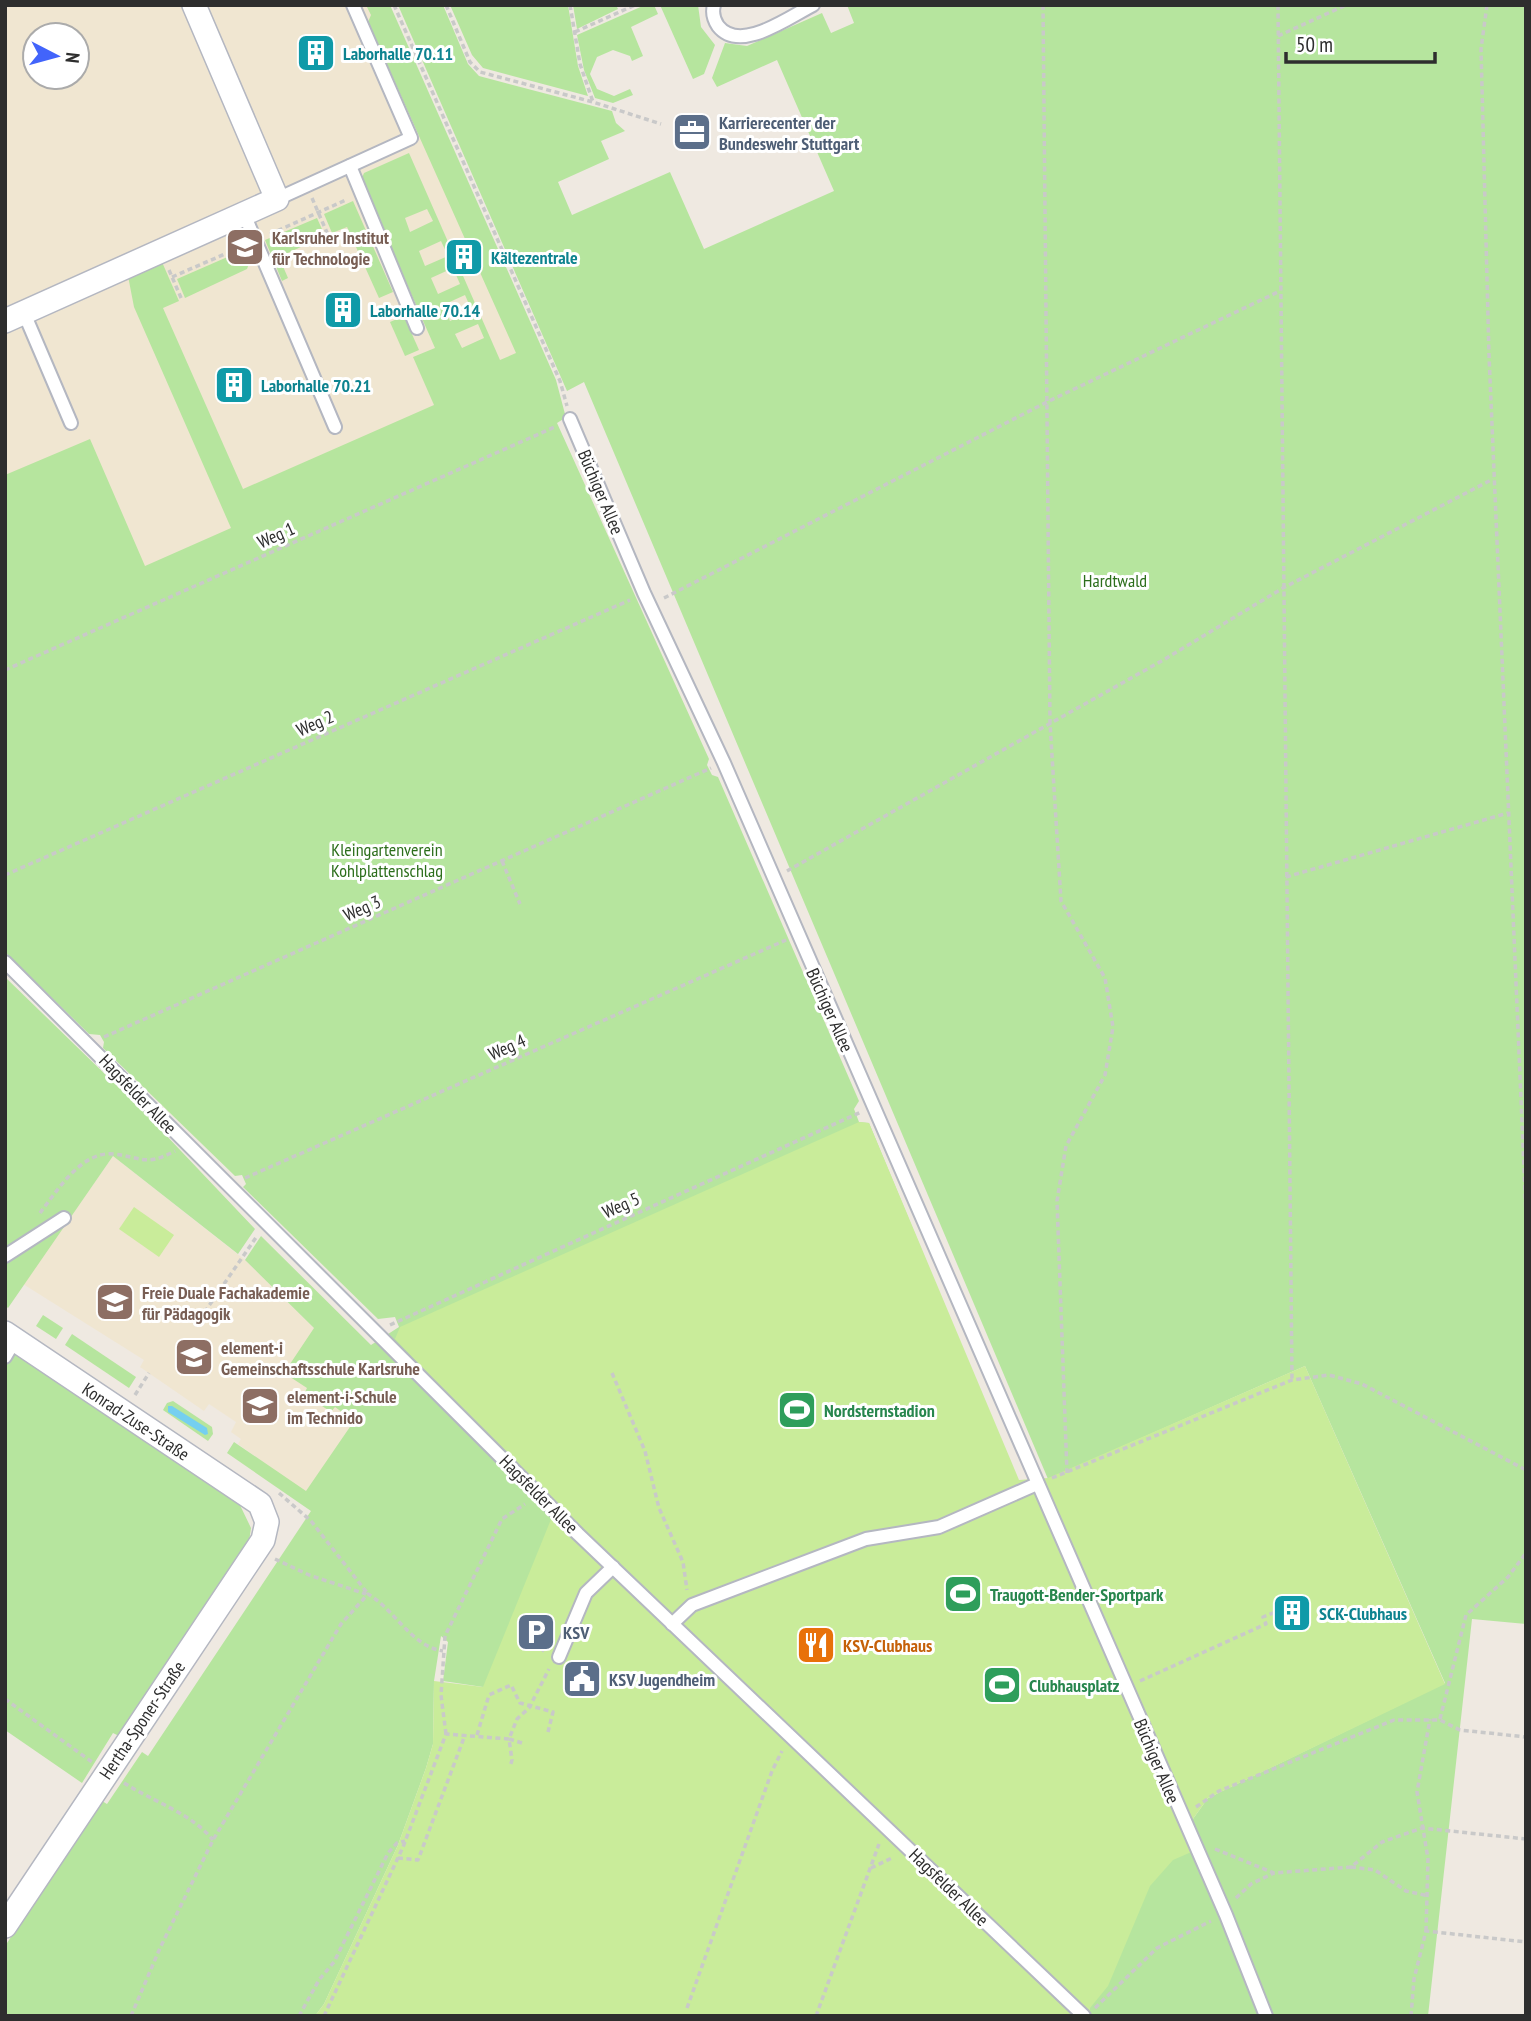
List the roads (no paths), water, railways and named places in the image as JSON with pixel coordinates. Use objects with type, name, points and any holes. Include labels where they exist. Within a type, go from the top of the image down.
[{"type":"street","points":[[15,317],[277,199],[194,5]]},
{"type":"street","name":"Konrad-Zuse-Straße","points":[[8,1343],[260,1504],[264,1511]]},
{"type":"street","name":"Hertha-Sponer-Straße","points":[[5,1926],[258,1548],[267,1532],[264,1511]]},
{"type":"lane","points":[[277,199],[411,138],[353,5]]},
{"type":"lane","points":[[714,5],[716,23],[725,33],[738,37],[751,35],[813,5]]},
{"type":"lane","points":[[349,166],[417,328]]},
{"type":"lane","points":[[244,214],[335,428]]},
{"type":"lane","points":[[15,317],[71,423]]},
{"type":"lane","name":"Büchiger Allee","points":[[564,422],[724,763],[1180,1815],[1226,1915],[1266,2016]]},
{"type":"lane","name":"Hagsfelder Allee","points":[[5,962],[612,1567],[1084,2016]]},
{"type":"lane","points":[[5,1256],[64,1218]]},
{"type":"lane","points":[[672,1624],[692,1605],[866,1539],[939,1527],[1037,1484]]},
{"type":"lane","points":[[559,1657],[586,1593],[612,1567]]},
{"type":"water","points":[[168,1406],[207,1428],[208,1434],[205,1435],[168,1412]]},
{"type":"place","name":"Laborhalle 70.11","points":[[316,53]]},
{"type":"place","name":"Karrierecenter der Bundeswehr Stuttgart","points":[[692,132]]},
{"type":"place","name":"Karlsruher Institut für Technologie","points":[[245,247]]},
{"type":"place","name":"Kältezentrale","points":[[464,257]]},
{"type":"place","name":"Laborhalle 70.14","points":[[343,310]]},
{"type":"place","name":"Laborhalle 70.21","points":[[234,385]]},
{"type":"place","name":"Freie Duale Fachakademie für Pädagogik","points":[[115,1302]]},
{"type":"place","name":"element-i Gemeinschaftsschule Karlsruhe","points":[[194,1357]]},
{"type":"place","name":"element-i-Schule im Technido","points":[[260,1406]]},
{"type":"place","name":"Nordsternstadion","points":[[797,1410]]},
{"type":"place","name":"Traugott-Bender-Sportpark","points":[[963,1594]]},
{"type":"place","name":"SCK-Clubhaus","points":[[1292,1613]]},
{"type":"place","name":"KSV","points":[[536,1632]]},
{"type":"place","name":"KSV-Clubhaus","points":[[816,1645]]},
{"type":"place","name":"KSV Jugendheim","points":[[582,1679]]},
{"type":"place","name":"Clubhausplatz","points":[[1002,1685]]},
{"type":"park label","name":"Hardtwald","points":[[1115,580]]},
{"type":"park label","name":"Kleingartenverein Kohlplattenschlag","points":[[387,859]]}]
